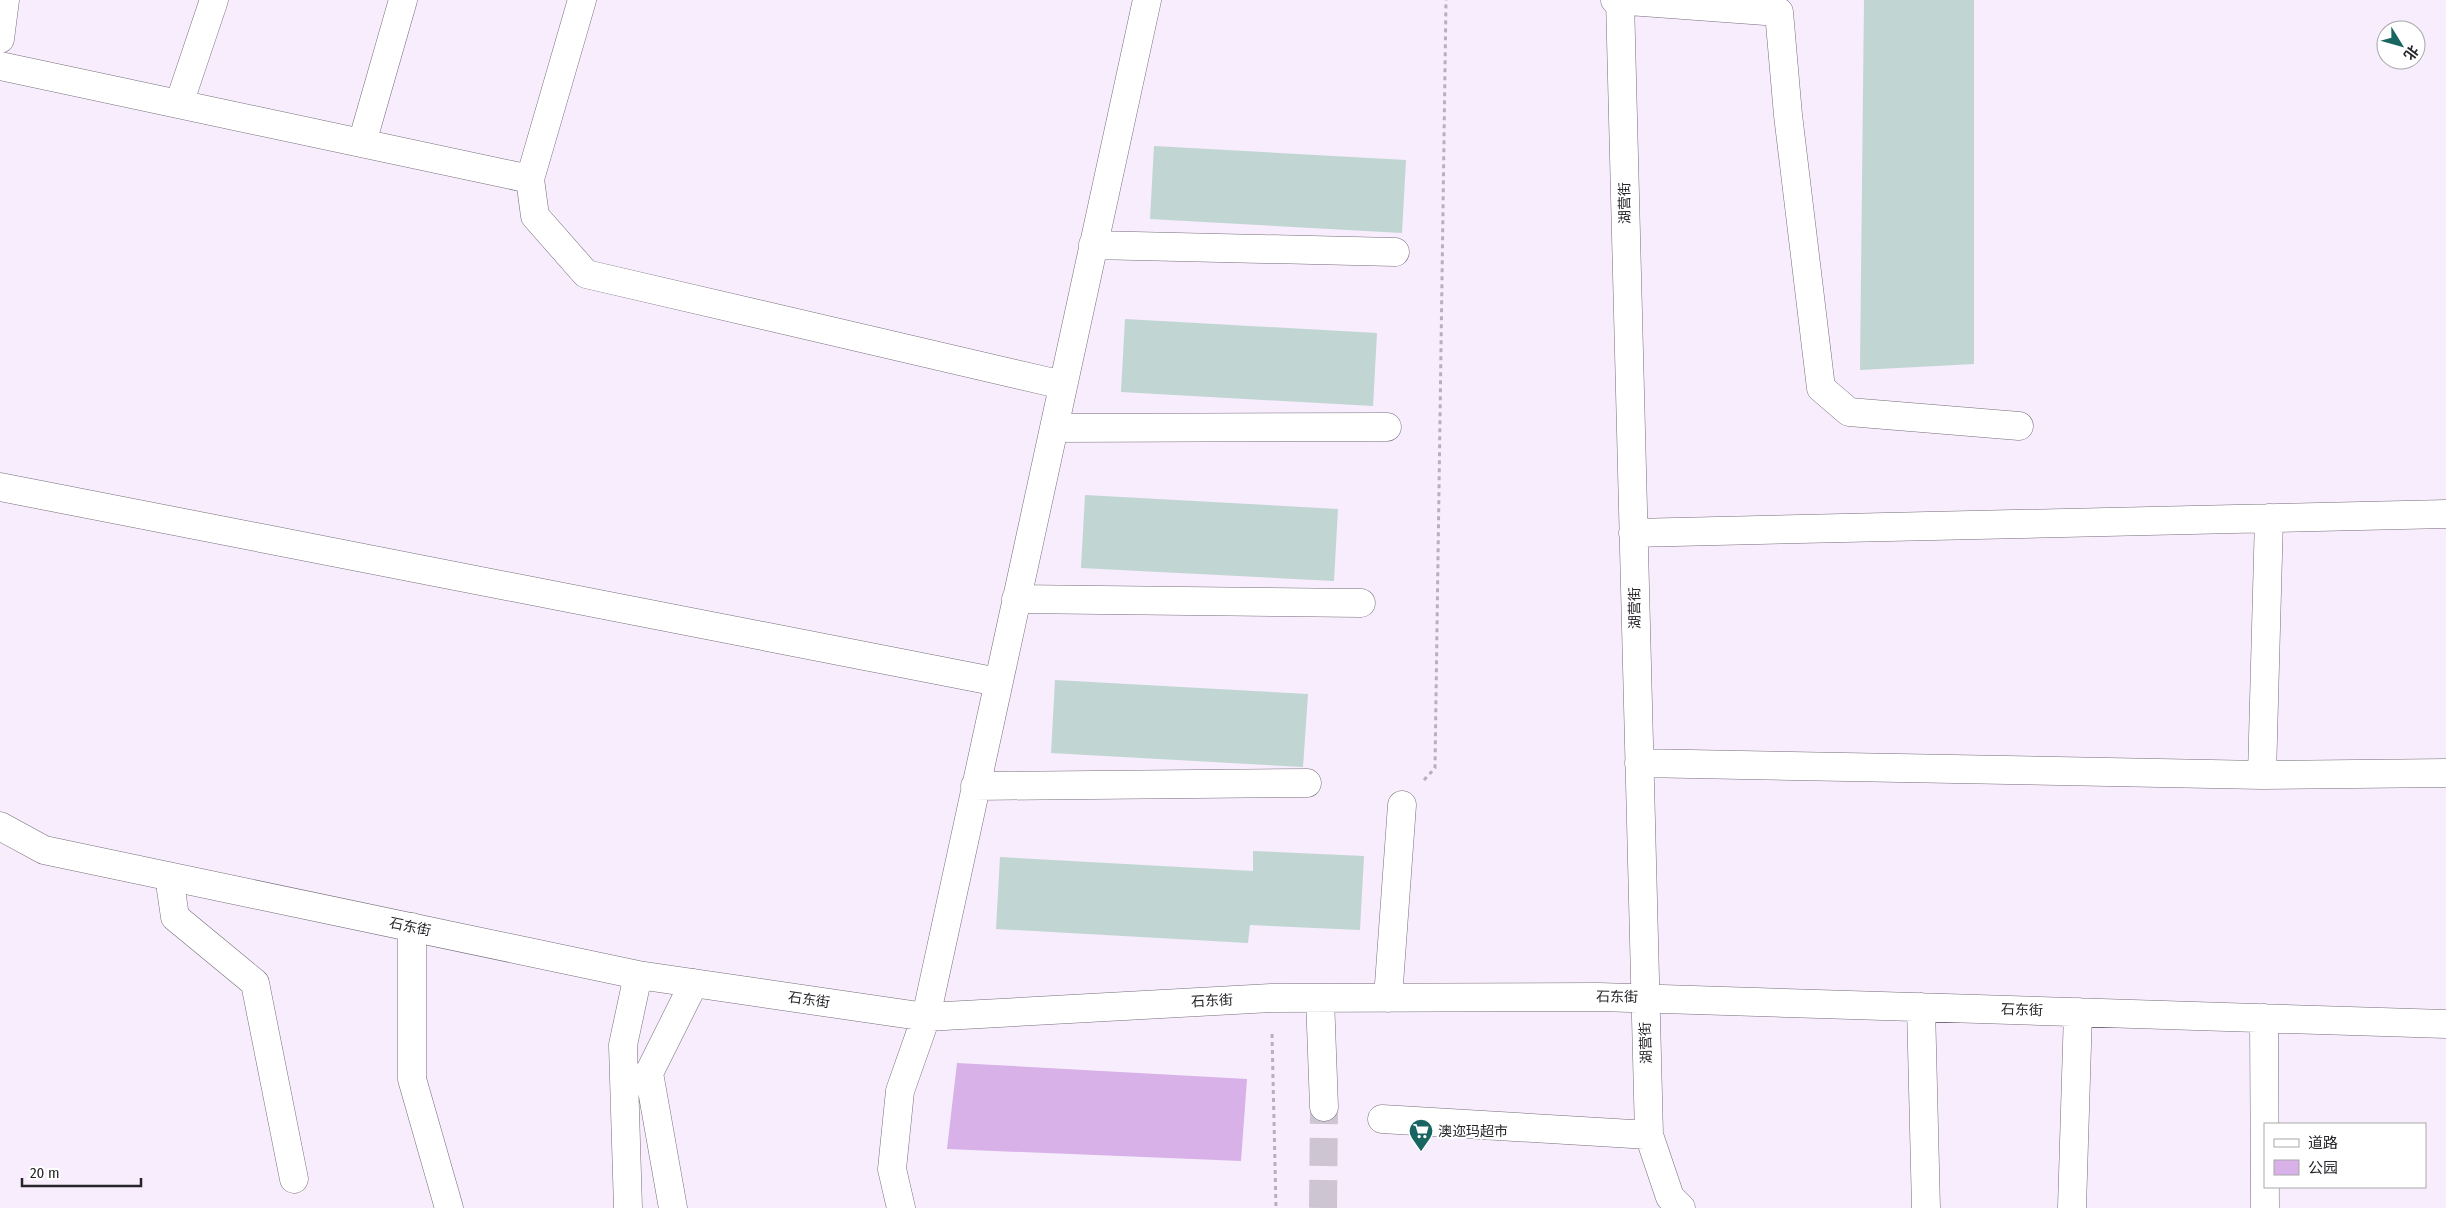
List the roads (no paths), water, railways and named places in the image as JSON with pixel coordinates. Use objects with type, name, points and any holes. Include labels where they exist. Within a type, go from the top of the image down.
[{"type":"street","points":[[0,39],[5,0]]},
{"type":"street","points":[[178,104],[214,0]]},
{"type":"street","points":[[362,143],[403,0]]},
{"type":"street","points":[[582,0],[530,179],[535,216],[586,274],[1063,385]]},
{"type":"street","points":[[901,1208],[892,1169],[900,1091],[926,1017],[1147,0]]},
{"type":"street","points":[[1618,0],[1779,6],[1788,116],[1821,388],[1849,412],[2019,426]]},
{"type":"street","name":"湖营街","points":[[1618,0],[1649,1136],[1667,1204]]},
{"type":"street","points":[[0,66],[530,179]]},
{"type":"street","points":[[1093,246],[1395,252]]},
{"type":"street","points":[[1054,428],[1387,427]]},
{"type":"street","points":[[0,487],[998,682]]},
{"type":"street","points":[[1633,532],[2446,514]]},
{"type":"street","points":[[2262,776],[2269,518]]},
{"type":"street","points":[[1016,599],[1361,603]]},
{"type":"street","points":[[1639,763],[2262,776],[2446,773]]},
{"type":"street","points":[[975,786],[1307,782]]},
{"type":"street","points":[[1388,998],[1402,805]]},
{"type":"street","name":"石东街","points":[[0,826],[44,850],[638,975],[926,1017],[1271,998],[1645,998],[2446,1024]]},
{"type":"street","points":[[170,876],[175,916],[255,983],[294,1179]]},
{"type":"street","points":[[412,927],[412,1079],[449,1208]]},
{"type":"street","points":[[628,1208],[624,1045],[638,975]]},
{"type":"street","points":[[673,1208],[649,1074],[694,983]]},
{"type":"street","points":[[1320,998],[1324,1107]]},
{"type":"street","points":[[1921,1007],[1926,1208]]},
{"type":"street","points":[[2072,1208],[2078,1012]]},
{"type":"street","points":[[2264,1018],[2265,1123]]},
{"type":"street","points":[[1382,1119],[1649,1136]]},
{"type":"street","points":[[2265,1188],[2265,1208]]},
{"type":"tunnel","points":[[1323,1208],[1324,1107]]},
{"type":"place","name":"澳迩玛超市","points":[[1421,1152]]}]
